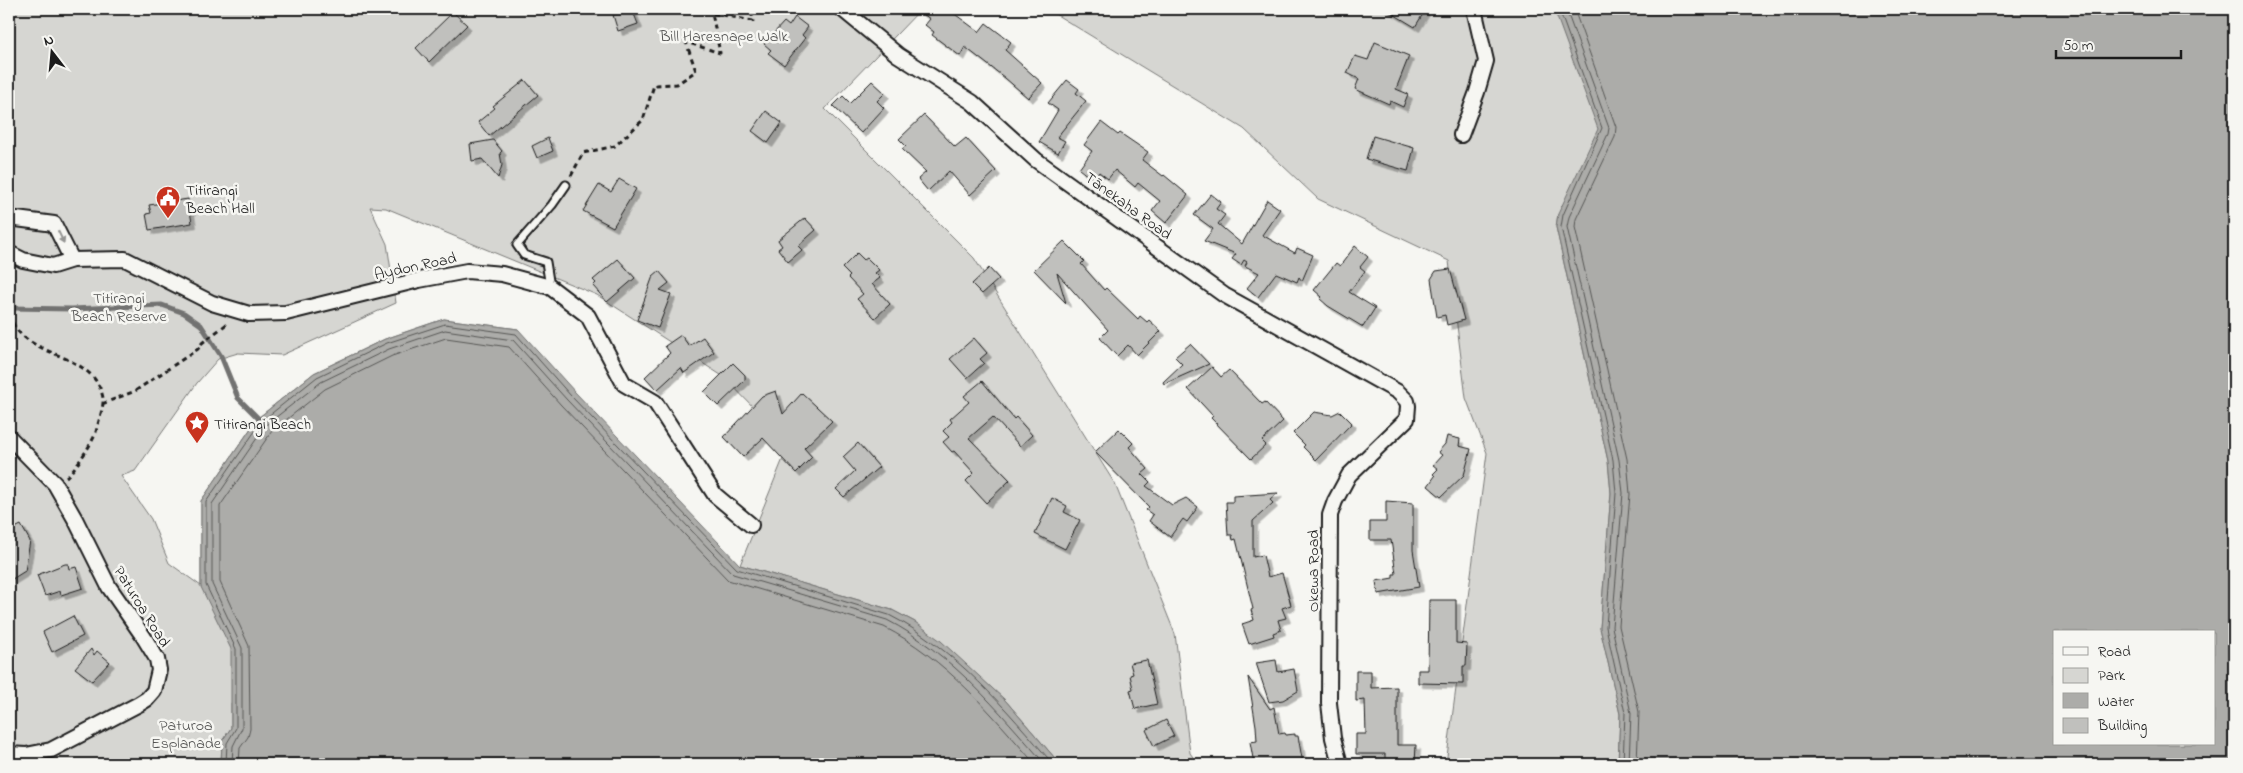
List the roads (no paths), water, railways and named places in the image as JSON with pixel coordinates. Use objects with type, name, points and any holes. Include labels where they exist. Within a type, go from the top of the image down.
[{"type":"street","name":"Tānekaha Road","points":[[842,9],[898,55],[972,102],[1036,160],[1224,295],[1398,392],[1407,401],[1408,406]]},
{"type":"street","points":[[1461,135],[1486,61],[1474,9]]},
{"type":"street","points":[[9,218],[54,224],[72,260]]},
{"type":"street","name":"Aydon Road","points":[[9,253],[23,260],[53,266],[72,260],[125,259],[212,303],[249,314],[286,313],[420,280],[467,271],[502,274],[550,287],[588,316],[624,384],[655,402],[715,495],[751,524]]},
{"type":"street","name":"Okewa Road","points":[[1340,764],[1333,738],[1329,703],[1330,515],[1335,501],[1349,476],[1406,419],[1408,406]]},
{"type":"street","name":"Paturoa Road","points":[[9,437],[55,484],[109,587],[152,648],[159,670],[158,680],[147,699],[51,750],[26,755],[9,754]]},
{"type":"lane","points":[[550,287],[546,262],[524,255],[517,245],[552,205],[566,185]]},
{"type":"water","points":[[1554,9],[2234,9],[2234,764],[1618,764],[1620,714],[1600,628],[1611,493],[1608,461],[1556,227],[1558,214],[1598,129]]},
{"type":"water","points":[[444,319],[518,329],[575,392],[740,565],[892,610],[915,622],[941,641],[1005,700],[1060,764],[221,764],[222,741],[231,728],[231,649],[201,587],[201,501],[258,418],[314,373],[385,339]]},
{"type":"waterway","points":[[9,308],[72,309],[162,305],[184,313],[201,325],[221,356],[238,398],[258,418]]},
{"type":"place","name":"Titirangi Beach Hall","points":[[168,219]]},
{"type":"place","name":"Titirangi Beach","points":[[197,444]]},
{"type":"park label","name":"Bill Haresnape Walk","points":[[724,35]]},
{"type":"park label","name":"Titirangi Beach Reserve","points":[[119,306]]},
{"type":"park label","name":"Paturoa Esplanade","points":[[186,733]]}]
